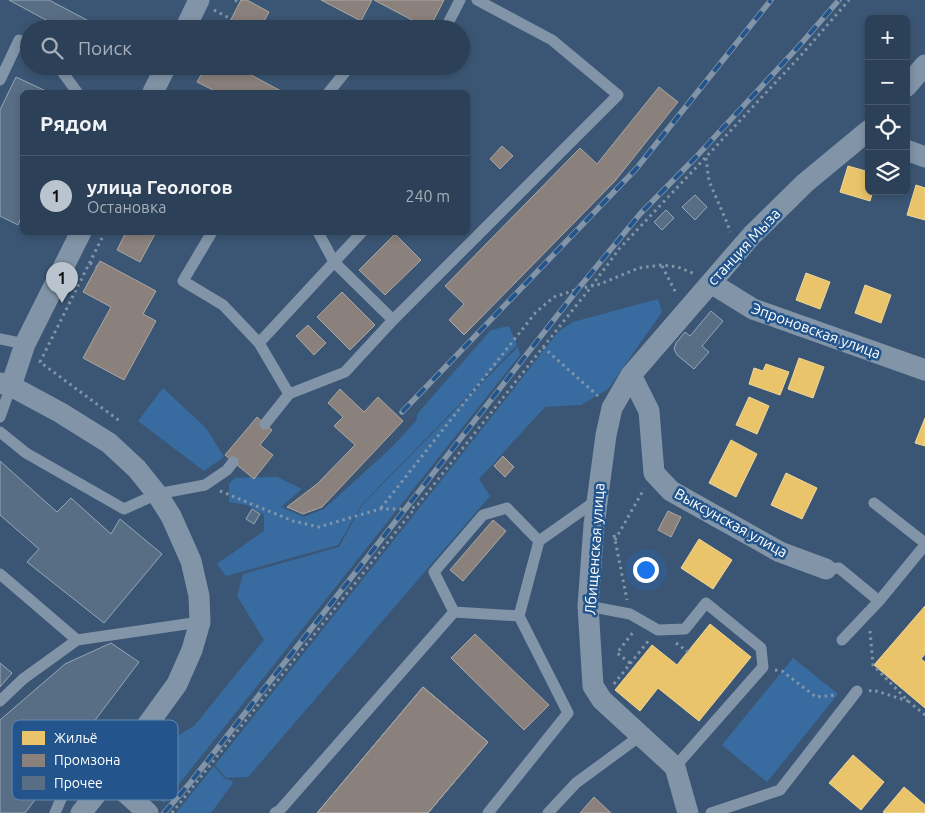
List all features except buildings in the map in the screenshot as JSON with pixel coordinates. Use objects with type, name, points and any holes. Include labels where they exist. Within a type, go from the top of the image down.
[{"type":"street","points":[[193,20],[206,5]]},
{"type":"street","points":[[910,82],[925,65]]},
{"type":"street","points":[[157,90],[163,75]]},
{"type":"street","name":"станция Мыза","points":[[631,375],[752,235],[805,183],[865,133]]},
{"type":"street","points":[[910,151],[925,157]]},
{"type":"street","points":[[80,235],[6,384],[61,413],[108,444],[137,468],[171,516],[192,562],[199,596],[200,622],[192,650],[177,684],[151,720]]},
{"type":"street","name":"Эпроновская улица","points":[[710,283],[753,309],[925,370]]},
{"type":"street","points":[[631,375],[649,411],[654,473]]},
{"type":"street","name":"Лбищенская улица","points":[[631,375],[612,408],[606,435],[594,525],[588,606],[594,686],[602,700],[675,767]]},
{"type":"street","name":"Выксунская улица","points":[[654,473],[671,492],[749,536],[780,552],[826,569]]},
{"type":"street","points":[[675,767],[688,813]]},
{"type":"street","points":[[81,813],[91,800]]},
{"type":"street","points":[[133,800],[148,813]]},
{"type":"lane","points":[[450,20],[460,0]]},
{"type":"lane","points":[[264,424],[289,394],[345,372],[393,320],[618,95],[552,40],[477,0]]},
{"type":"lane","points":[[0,80],[20,40]]},
{"type":"lane","points":[[65,75],[76,90]]},
{"type":"lane","points":[[331,90],[343,75]]},
{"type":"lane","points":[[210,235],[184,280],[223,305],[259,343],[289,394]]},
{"type":"lane","points":[[320,235],[334,262],[393,320]]},
{"type":"lane","points":[[259,343],[359,235]]},
{"type":"lane","points":[[0,339],[25,344]]},
{"type":"lane","points":[[0,417],[6,384]]},
{"type":"lane","points":[[0,432],[26,453],[124,509],[157,494],[205,485],[227,470],[233,462]]},
{"type":"lane","points":[[488,813],[568,713],[519,616],[539,541],[597,500]]},
{"type":"lane","points":[[842,640],[879,601],[925,544],[874,503]]},
{"type":"lane","points":[[454,612],[434,572],[483,515],[507,508],[539,541]]},
{"type":"lane","points":[[826,569],[839,568],[879,601]]},
{"type":"lane","points":[[0,574],[77,640]]},
{"type":"lane","points":[[588,606],[630,614],[658,630],[685,629],[706,602],[760,648],[763,667],[675,767]]},
{"type":"lane","points":[[454,612],[519,616]]},
{"type":"lane","points":[[275,813],[280,810],[454,612]]},
{"type":"lane","points":[[0,701],[23,679],[77,640],[200,622]]},
{"type":"lane","points":[[711,813],[780,790],[857,691]]},
{"type":"lane","points":[[548,813],[576,783],[640,736]]},
{"type":"lane","points":[[55,813],[61,800]]},
{"type":"path","points":[[235,0],[240,3]]},
{"type":"path","points":[[172,813],[591,287],[618,249],[804,52],[849,0]]},
{"type":"path","points":[[206,5],[231,19]]},
{"type":"path","points":[[706,157],[709,181],[728,225],[735,255]]},
{"type":"path","points":[[104,235],[40,362],[120,422]]},
{"type":"path","points":[[90,263],[97,267]]},
{"type":"path","points":[[661,265],[686,311]]},
{"type":"path","points":[[380,509],[536,312],[554,297],[600,284],[639,268],[661,265],[678,267],[710,283]]},
{"type":"path","points":[[543,347],[612,408]]},
{"type":"path","points":[[615,540],[654,473]]},
{"type":"path","points":[[235,497],[293,521],[319,527],[380,509],[406,510],[416,507]]},
{"type":"path","points":[[613,531],[630,614]]},
{"type":"path","points":[[868,613],[873,665],[908,701],[925,715]]},
{"type":"path","points":[[630,663],[617,652],[643,621]]},
{"type":"path","points":[[602,700],[658,630]]},
{"type":"path","points":[[763,667],[782,671],[816,697],[873,690],[908,701]]},
{"type":"shaded area","points":[[658,299],[662,312],[608,389],[581,405],[545,407],[479,479],[490,496],[248,777],[226,778],[215,765],[559,331],[573,322]]},
{"type":"shaded area","points":[[509,326],[517,345],[362,504],[338,545],[226,576],[217,564],[264,531],[264,515],[247,505],[229,502],[229,484],[235,478],[277,477],[302,489],[281,507],[304,517],[324,509],[389,450],[416,421],[418,413],[491,330]]},
{"type":"shaded area","points":[[518,347],[520,355],[178,785],[178,736],[194,726],[264,640],[237,596],[243,574],[339,547],[363,504]]},
{"type":"shaded area","points":[[163,388],[206,428],[224,457],[204,471],[138,421]]},
{"type":"shaded area","points":[[793,658],[838,694],[767,782],[722,745]]},
{"type":"shaded area","points":[[214,766],[225,779],[231,780],[233,783],[211,813],[176,813]]},
{"type":"railway","points":[[402,412],[636,169],[771,0]]},
{"type":"railway","points":[[178,797],[578,289],[640,214],[696,157],[839,0]]},
{"type":"railway","points":[[164,813],[175,800]]},
{"type":"place","name":"улица Геологов","points":[[62,303]]}]
